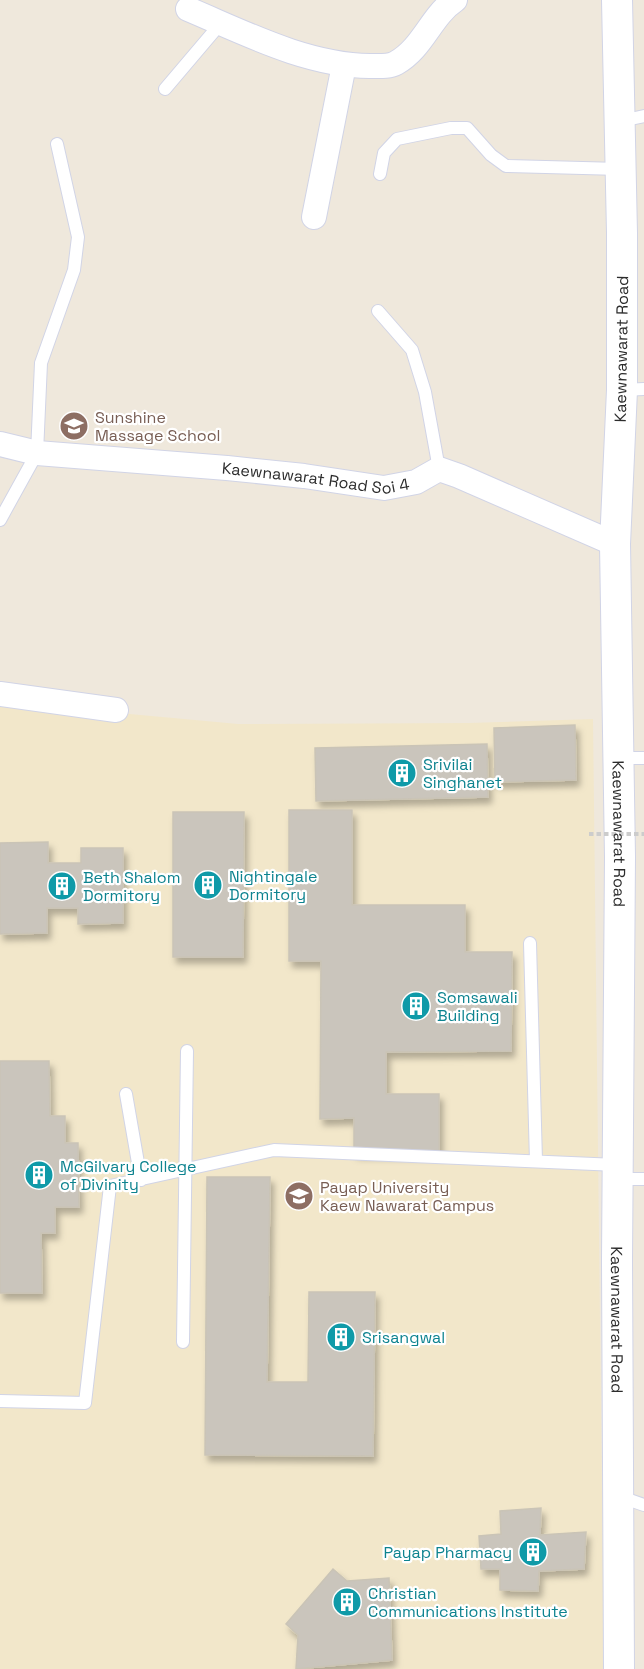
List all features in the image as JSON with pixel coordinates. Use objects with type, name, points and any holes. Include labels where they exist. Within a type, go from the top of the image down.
[{"type":"street","points":[[188,9],[280,47],[344,65],[384,66],[395,63],[420,42],[443,10],[455,0]]},
{"type":"street","name":"Kaewnawarat Road","points":[[618,0],[632,118],[622,169],[633,390],[615,544],[632,758],[626,1174],[630,1500],[619,1669]]},
{"type":"street","points":[[314,217],[344,65]]},
{"type":"street","name":"Kaewnawarat Road Soi 4","points":[[0,444],[37,453],[227,468],[384,488],[416,482],[439,469]]},
{"type":"street","points":[[439,469],[615,544]]},
{"type":"street","points":[[0,694],[116,710]]},
{"type":"lane","points":[[165,89],[220,23]]},
{"type":"lane","points":[[380,174],[384,153],[397,140],[451,128],[467,128],[491,155],[506,166],[622,169]]},
{"type":"lane","points":[[0,520],[37,453],[41,363],[74,270],[78,237],[57,144]]},
{"type":"lane","points":[[378,311],[412,350],[425,392],[439,469]]},
{"type":"lane","points":[[530,943],[536,1161]]},
{"type":"lane","points":[[183,1342],[187,1051]]},
{"type":"lane","points":[[126,1094],[141,1180]]},
{"type":"lane","points":[[0,1401],[85,1403],[110,1186],[274,1150],[536,1161],[626,1174]]},
{"type":"path","points":[[589,834],[644,834]]},
{"type":"shaded area","name":"Payap University Kaew Nawarat Campus","points":[[0,702],[238,724],[469,723],[593,719],[604,1669],[0,1669]]},
{"type":"building","points":[[575,725],[576,780],[495,782],[494,728]]},
{"type":"building","name":"Srivilai Singhanet","points":[[487,744],[488,797],[316,801],[315,748]]},
{"type":"building","name":"Somsawali Building","points":[[289,810],[352,810],[352,905],[465,905],[465,952],[512,952],[511,1051],[386,1052],[386,1094],[439,1094],[439,1152],[354,1152],[354,1118],[320,1119],[321,961],[289,961]]},
{"type":"building","name":"Nightingale Dormitory","points":[[173,812],[244,812],[243,957],[173,957]]},
{"type":"building","name":"Beth Shalom Dormitory","points":[[48,842],[48,863],[81,863],[81,848],[123,848],[123,923],[78,924],[78,908],[47,908],[47,933],[0,934],[0,843]]},
{"type":"building","name":"McGilvary College of Divinity","points":[[0,1061],[49,1061],[50,1116],[65,1116],[65,1143],[78,1143],[79,1207],[55,1207],[55,1233],[41,1233],[42,1293],[0,1293]]},
{"type":"building","name":"Srisangwal","points":[[207,1177],[270,1177],[267,1382],[308,1382],[309,1292],[375,1292],[373,1456],[205,1455]]},
{"type":"building","name":"Payap Pharmacy","points":[[541,1508],[540,1535],[586,1532],[584,1569],[539,1571],[538,1591],[500,1590],[500,1569],[481,1569],[479,1536],[501,1534],[500,1511]]},
{"type":"building","name":"Christian Communications Institute","points":[[333,1569],[347,1581],[389,1578],[392,1660],[296,1669],[298,1635],[286,1624]]},
{"type":"place","name":"Sunshine Massage School","points":[[74,426]]},
{"type":"place","name":"Srivilai Singhanet","points":[[402,773]]},
{"type":"place","name":"Nightingale Dormitory","points":[[208,885]]},
{"type":"place","name":"Beth Shalom Dormitory","points":[[62,886]]},
{"type":"place","name":"Somsawali Building","points":[[416,1006]]},
{"type":"place","name":"McGilvary College of Divinity","points":[[39,1175]]},
{"type":"place","name":"Payap University Kaew Nawarat Campus","points":[[299,1196]]},
{"type":"place","name":"Srisangwal","points":[[341,1337]]},
{"type":"place","name":"Payap Pharmacy","points":[[533,1552]]},
{"type":"place","name":"Christian Communications Institute","points":[[347,1602]]}]
